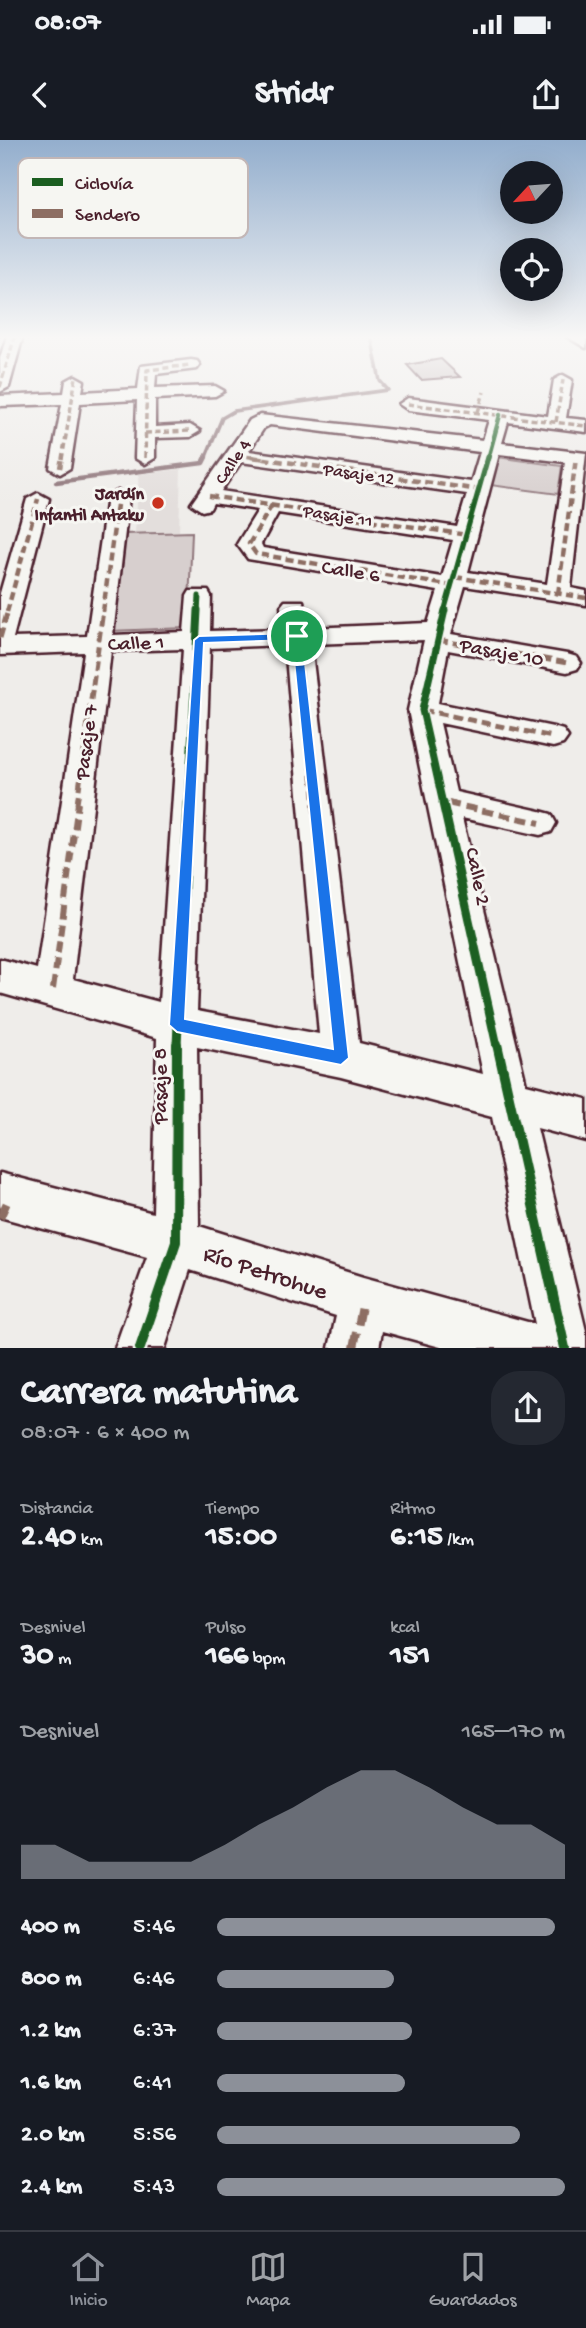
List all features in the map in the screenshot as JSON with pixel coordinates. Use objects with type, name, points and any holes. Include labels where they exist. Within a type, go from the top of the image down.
[{"type":"street","points":[[60,468],[73,392]]},
{"type":"street","points":[[0,401],[184,392]]},
{"type":"street","points":[[556,422],[561,392]]},
{"type":"street","points":[[145,458],[147,394]]},
{"type":"street","points":[[408,404],[489,417],[586,426]]},
{"type":"street","points":[[489,417],[581,459],[558,594]]},
{"type":"street","name":"Calle 4","points":[[205,500],[257,424],[263,420],[489,417]]},
{"type":"street","name":"Calle 2","points":[[489,417],[480,490],[438,636],[422,710],[445,802],[565,1348]]},
{"type":"street","points":[[145,433],[190,431]]},
{"type":"street","name":"Pasaje 12","points":[[238,455],[480,490]]},
{"type":"street","name":"Pasaje 7","points":[[53,989],[118,496]]},
{"type":"street","points":[[0,638],[38,499]]},
{"type":"street","name":"Pasaje 11","points":[[205,500],[272,505],[467,535]]},
{"type":"street","name":"Calle 6","points":[[272,505],[249,544],[251,551],[260,555],[586,598]]},
{"type":"street","name":"Pasaje 8","points":[[140,1348],[176,1241],[177,1025],[199,640],[199,596]]},
{"type":"street","points":[[295,621],[341,1058]]},
{"type":"street","name":"Calle 1","points":[[0,647],[199,640],[295,621],[438,636]]},
{"type":"street","name":"Pasaje 10","points":[[438,636],[567,663]]},
{"type":"street","points":[[422,710],[553,737]]},
{"type":"street","points":[[445,802],[540,823]]},
{"type":"street","points":[[0,976],[177,1025],[341,1058],[586,1120]]},
{"type":"street","name":"Río Petrohue","points":[[3,1204],[176,1241],[362,1301],[532,1348]]},
{"type":"street","points":[[354,1348],[362,1301]]},
{"type":"shaded area","points":[[497,457],[562,466],[558,494],[490,485]]},
{"type":"shaded area","name":"Jardín Infantil Antaku","points":[[181,469],[179,531],[135,533],[139,474]]},
{"type":"shaded area","points":[[192,532],[188,628],[109,631],[123,534]]},
{"type":"waterway","points":[[205,459],[222,418],[234,411],[371,392]]},
{"type":"waterway","points":[[56,482],[203,463],[205,459]]},
{"type":"marked path","points":[[60,468],[73,392]]},
{"type":"marked path","points":[[145,458],[146,392]]},
{"type":"marked path","points":[[478,412],[484,392]]},
{"type":"marked path","points":[[556,422],[561,392]]},
{"type":"marked path","points":[[408,404],[586,426]]},
{"type":"marked path","points":[[145,433],[190,431]]},
{"type":"marked path","points":[[238,455],[480,490]]},
{"type":"marked path","points":[[558,594],[576,458]]},
{"type":"marked path","points":[[209,496],[467,535]]},
{"type":"marked path","points":[[53,989],[118,497]]},
{"type":"marked path","points":[[0,638],[38,499]]},
{"type":"marked path","points":[[272,505],[249,544],[251,551],[256,554],[453,586]]},
{"type":"marked path","points":[[455,577],[586,598]]},
{"type":"marked path","points":[[294,606],[341,1058]]},
{"type":"marked path","points":[[438,640],[567,663]]},
{"type":"marked path","points":[[422,710],[553,737]]},
{"type":"marked path","points":[[445,802],[540,823]]},
{"type":"marked path","points":[[0,1218],[9,1198]]},
{"type":"marked path","points":[[354,1348],[363,1301]]},
{"type":"cycle path","points":[[500,415],[439,631],[422,710],[565,1348]]},
{"type":"cycle path","points":[[140,1348],[176,1242],[177,1025],[199,596]]},
{"type":"place","name":"Jardín Infantil Antaku","points":[[158,503]]},
{"type":"route","points":[[297,636],[341,1058],[177,1025],[199,640],[297,636]]}]
